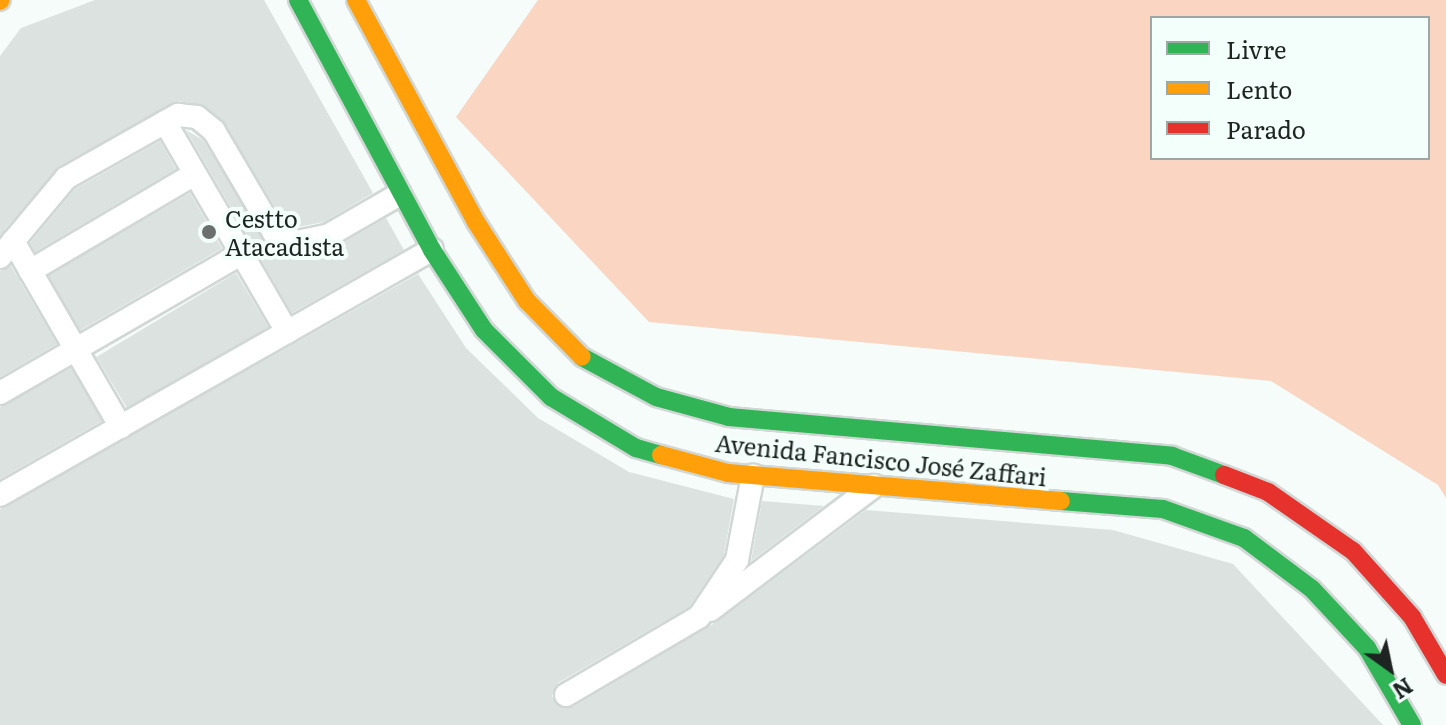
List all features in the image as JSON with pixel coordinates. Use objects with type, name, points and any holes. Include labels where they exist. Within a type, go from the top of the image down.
[{"type":"street","name":"Avenida Fancisco José Zaffari","points":[[356,0],[476,222],[527,301],[584,359],[656,397],[729,417],[1172,456],[1268,492],[1353,551],[1412,617],[1446,675]]},
{"type":"street","name":"Avenida Fancisco José Zaffari","points":[[308,3],[400,194],[432,250],[484,330],[551,397],[636,448],[753,475],[1163,509],[1244,538],[1312,589],[1367,648],[1412,725]]},
{"type":"lane","points":[[121,427],[30,271],[6,249],[66,178],[178,115],[197,117],[214,131],[274,233],[297,242],[329,235],[400,194]]},
{"type":"lane","points":[[165,122],[287,332]]},
{"type":"lane","points":[[30,271],[195,174]]},
{"type":"lane","points":[[0,495],[432,250]]},
{"type":"lane","points":[[0,393],[241,254]]},
{"type":"lane","points":[[699,617],[737,560],[753,475]]},
{"type":"lane","points":[[566,695],[758,579],[875,485]]},
{"type":"shaded area","points":[[538,0],[1446,0],[1446,498],[1438,485],[1271,381],[649,322],[456,117]]},
{"type":"building","points":[[95,0],[264,0],[373,193],[324,222],[298,227],[284,222],[223,121],[205,106],[179,101],[59,166],[0,235],[0,56],[21,28]]},
{"type":"building","points":[[186,130],[203,140],[269,246],[299,256],[332,249],[386,218],[404,250],[292,313]]},
{"type":"building","points":[[160,141],[176,169],[35,252],[30,243],[75,189]]},
{"type":"building","points":[[190,193],[222,248],[80,330],[48,275]]},
{"type":"building","points":[[11,266],[57,344],[0,377],[0,271]]},
{"type":"building","points":[[236,273],[268,327],[129,411],[96,357]]},
{"type":"building","name":"Cestto Atacadista","points":[[418,274],[466,348],[538,418],[629,472],[734,499],[724,555],[689,607],[558,683],[552,696],[560,707],[573,707],[718,621],[866,510],[1113,530],[1233,564],[1383,725],[0,725],[0,509]]},
{"type":"building","points":[[71,368],[102,421],[0,479],[0,407]]},
{"type":"building","points":[[762,501],[824,506],[751,561]]},
{"type":"traffic: fast","points":[[298,0],[432,250],[484,330],[551,397],[636,448],[661,455]]},
{"type":"traffic: fast","points":[[582,357],[656,397],[729,417],[1172,456],[1224,475]]},
{"type":"traffic: fast","points":[[1061,501],[1163,509],[1244,538],[1312,589],[1367,648],[1412,725]]},
{"type":"traffic: slow","points":[[356,0],[476,222],[527,301],[582,357]]},
{"type":"traffic: slow","points":[[661,455],[728,473],[1061,501]]},
{"type":"traffic: jam","points":[[1224,475],[1268,492],[1353,551],[1412,617],[1446,675]]},
{"type":"place","name":"Cestto Atacadista","points":[[209,232]]}]
